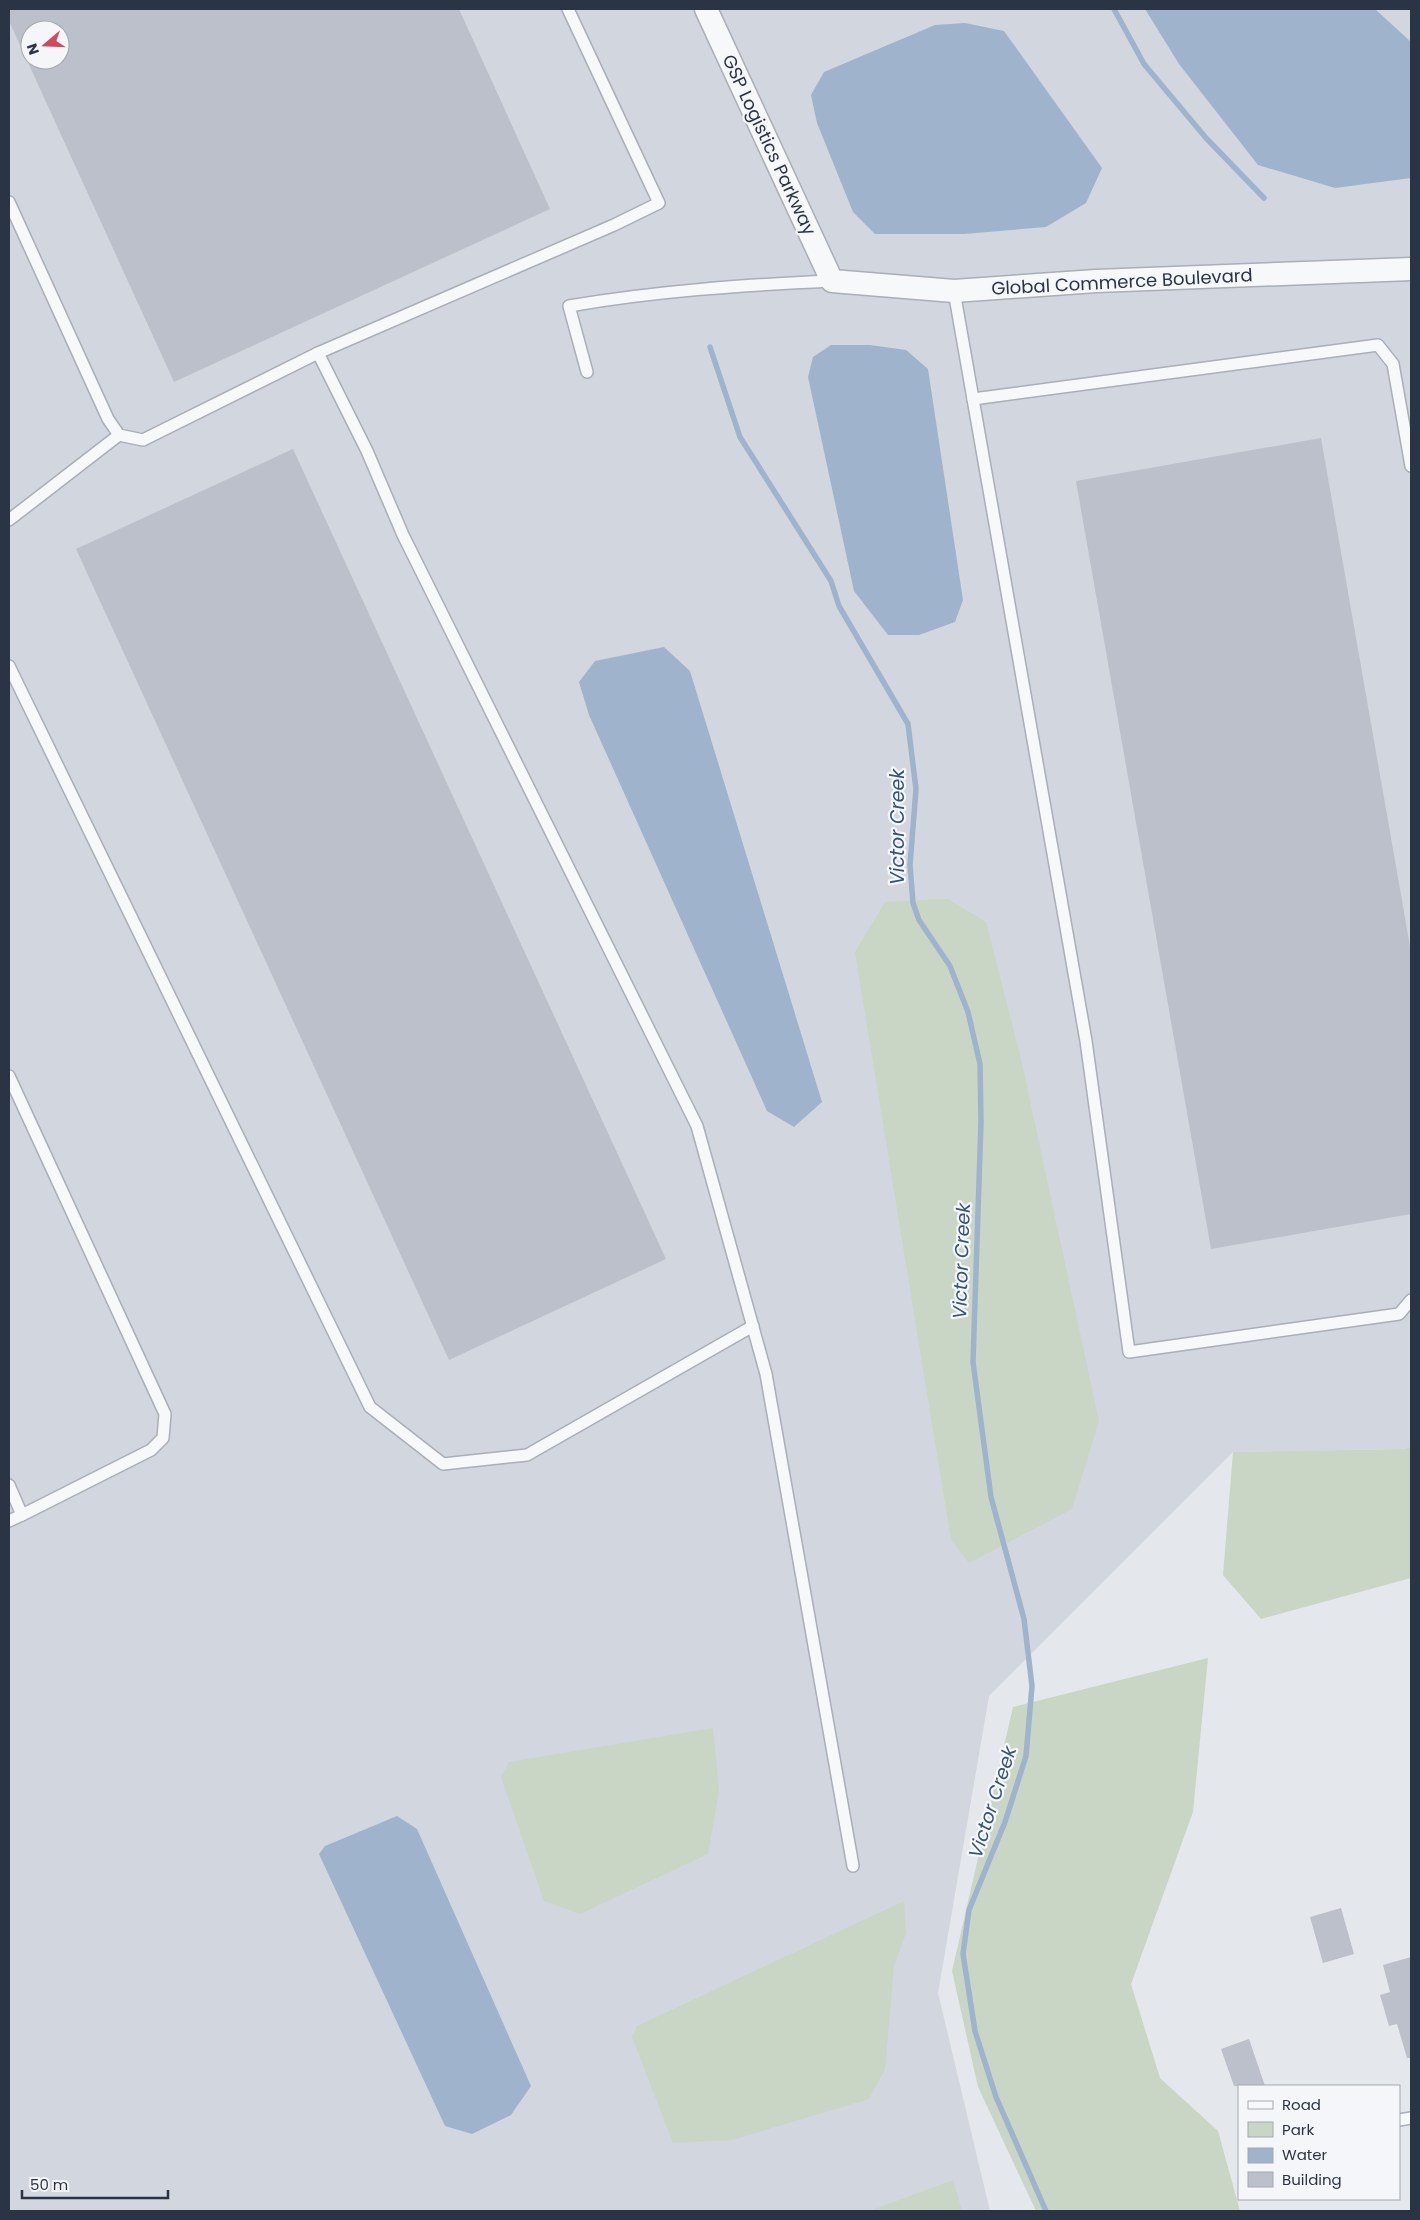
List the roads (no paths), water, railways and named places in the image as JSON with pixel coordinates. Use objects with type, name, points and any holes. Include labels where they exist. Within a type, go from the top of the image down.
[{"type":"street","name":"GSP Logistics Parkway","points":[[706,9],[832,281]]},
{"type":"street","name":"Global Commerce Boulevard","points":[[832,281],[954,291],[1096,282],[1411,269]]},
{"type":"lane","points":[[9,202],[108,419],[119,434],[143,440],[318,353],[614,225],[660,203],[568,9]]},
{"type":"lane","points":[[587,372],[569,306],[625,296],[756,284],[832,281]]},
{"type":"lane","points":[[954,291],[1086,1041],[1129,1352],[1399,1314],[1411,1300]]},
{"type":"lane","points":[[973,399],[1378,345],[1393,364],[1411,466]]},
{"type":"lane","points":[[318,353],[367,451],[408,544],[697,1126],[766,1374],[853,1866]]},
{"type":"lane","points":[[9,520],[119,434]]},
{"type":"lane","points":[[9,666],[370,1407],[443,1464],[527,1455],[753,1326]]},
{"type":"lane","points":[[9,1076],[165,1414],[162,1438],[151,1450],[9,1521]]},
{"type":"lane","points":[[9,1485],[22,1514]]},
{"type":"water","points":[[1145,9],[1375,9],[1411,42],[1411,178],[1335,188],[1258,165],[1179,64]]},
{"type":"water","points":[[965,23],[1004,31],[1102,168],[1086,203],[1046,227],[964,234],[875,234],[853,212],[817,123],[811,95],[824,72],[935,25]]},
{"type":"water","points":[[831,345],[870,345],[906,350],[928,369],[963,600],[955,622],[919,635],[888,635],[854,591],[808,377],[813,357]]},
{"type":"water","points":[[664,647],[690,671],[822,1102],[794,1127],[767,1111],[589,715],[579,682],[595,661]]},
{"type":"water","points":[[397,1816],[417,1829],[531,2086],[511,2115],[472,2134],[445,2126],[319,1854],[325,1846]]},
{"type":"waterway","points":[[1114,9],[1144,64],[1206,138],[1264,198]]},
{"type":"waterway","name":"Victor Creek","points":[[710,347],[740,437],[831,581],[839,606],[908,724],[916,789],[910,865],[913,903],[919,920],[950,966],[968,1012],[980,1064],[981,1122],[973,1362],[991,1497],[1024,1619],[1032,1686],[1026,1756],[1005,1822],[969,1910],[963,1954],[975,2031],[996,2097],[1046,2211]]}]
